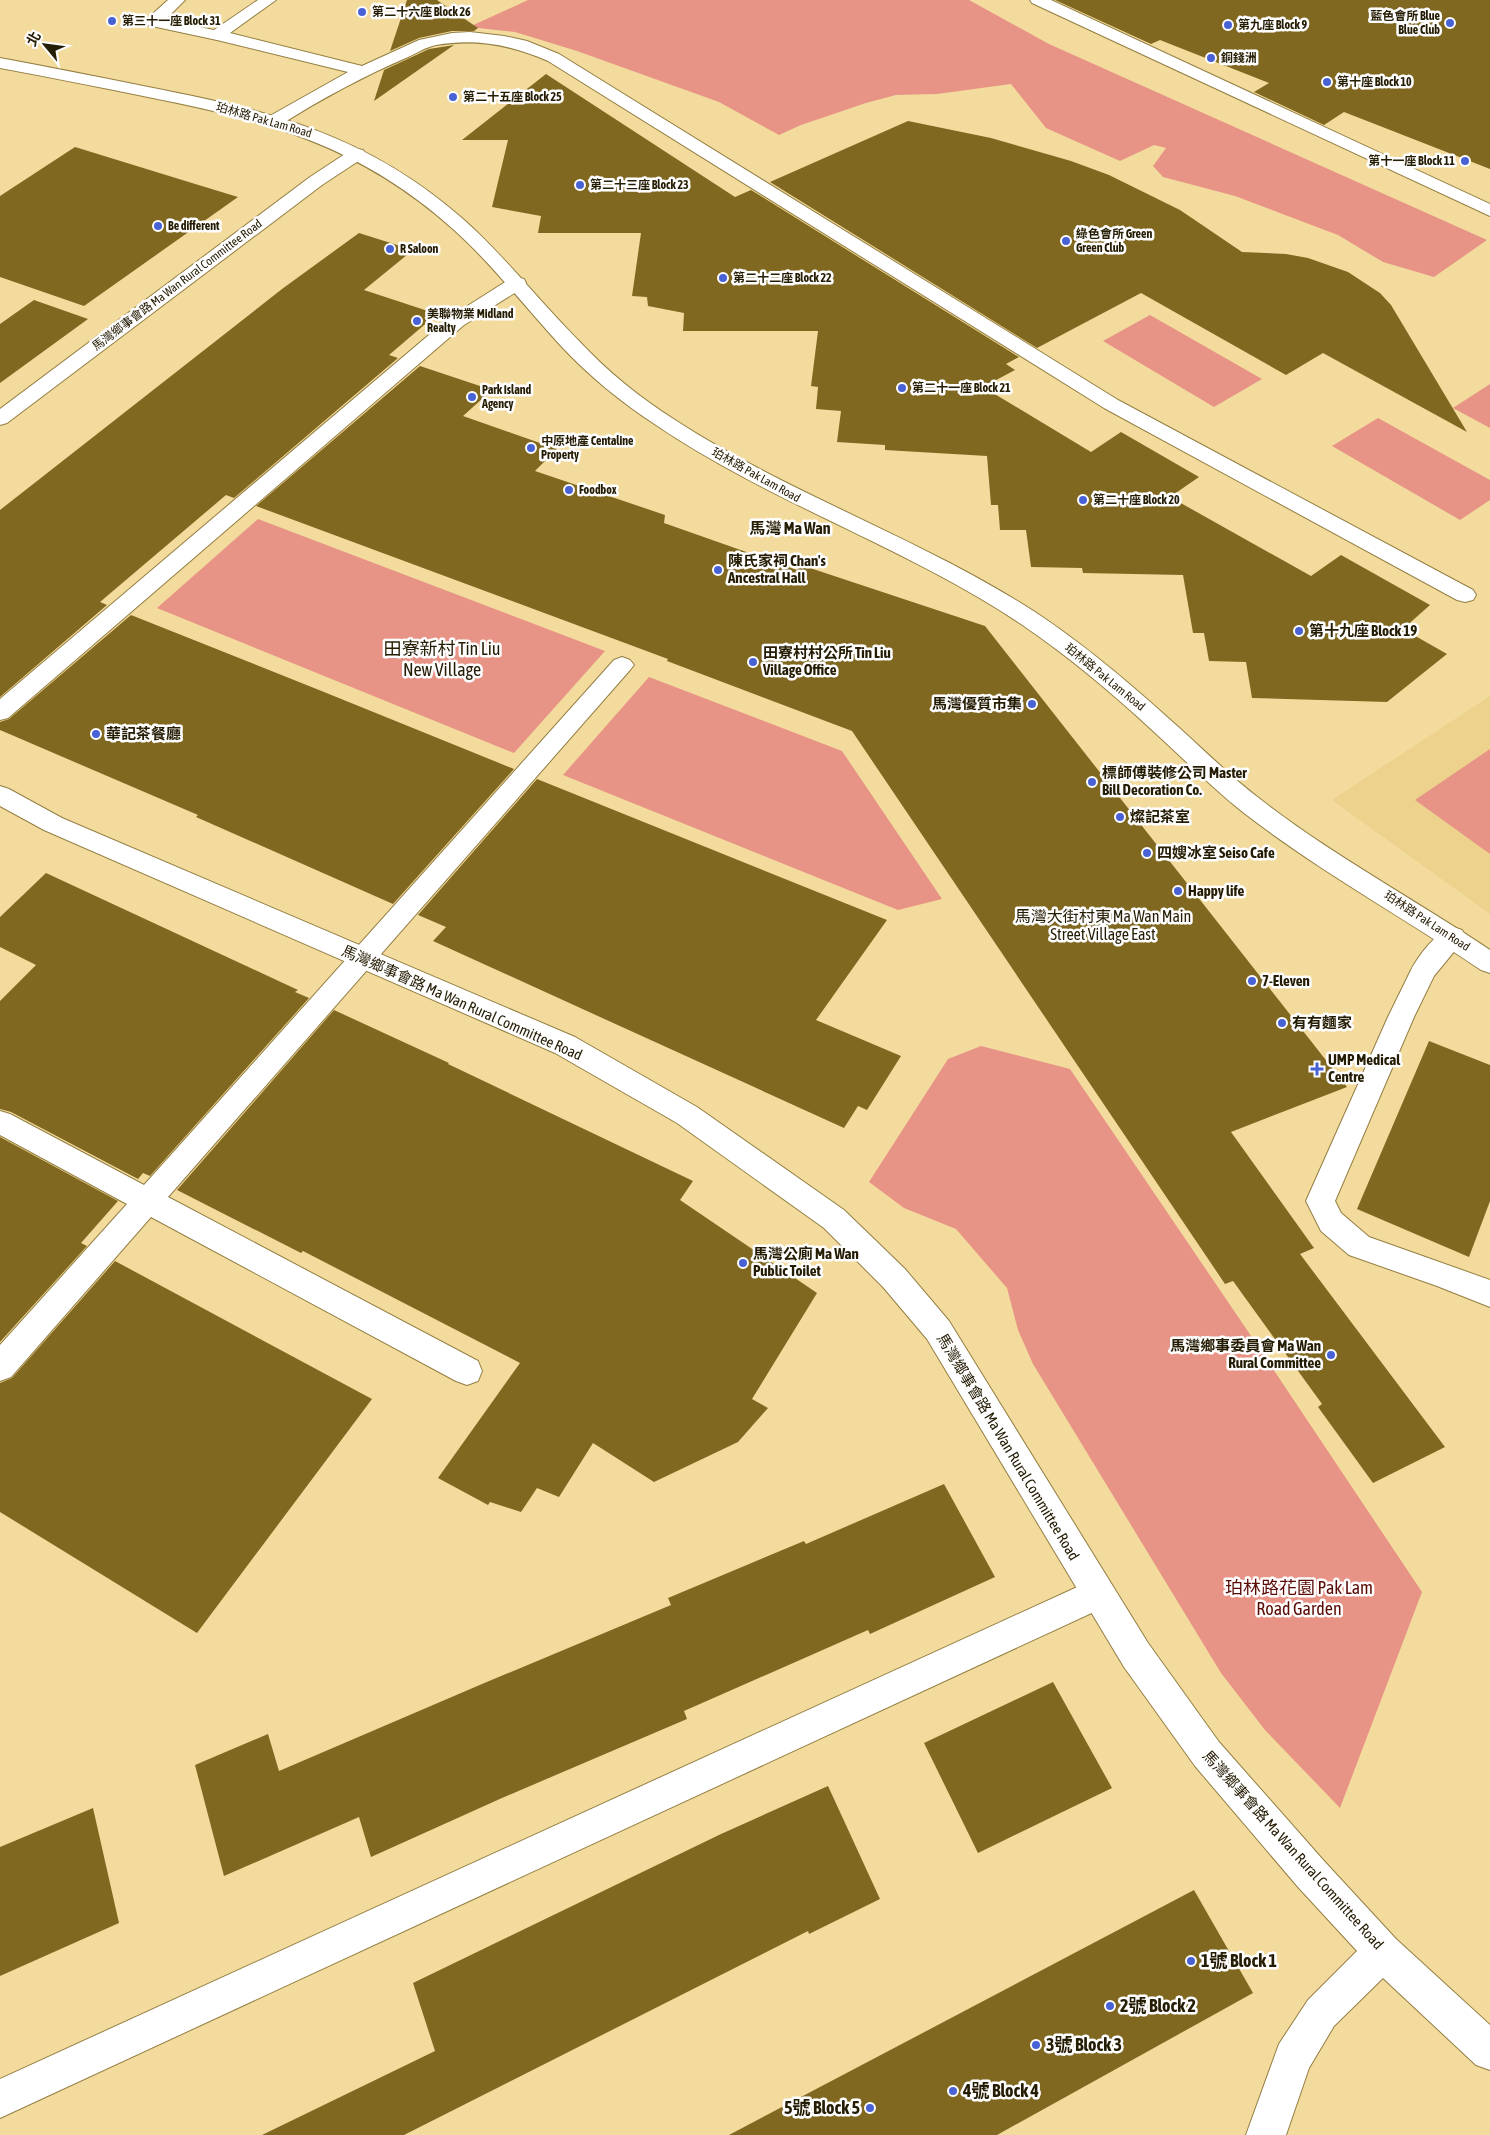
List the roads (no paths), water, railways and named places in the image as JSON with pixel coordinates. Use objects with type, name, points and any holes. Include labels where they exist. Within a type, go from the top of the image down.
[{"type":"street","points":[[177,0],[154,22],[217,35],[362,71]]},
{"type":"street","points":[[217,35],[268,0]]},
{"type":"street","points":[[1038,0],[1490,211]]},
{"type":"street","points":[[274,121],[362,71],[432,41],[452,38],[498,39],[523,44],[539,50],[569,66],[1110,404],[1464,595]]},
{"type":"street","name":"珀林路 Pak Lam Road","points":[[0,63],[193,100],[274,121],[313,134],[357,154],[421,194],[486,250],[517,283],[557,331],[582,356],[644,409],[750,474],[896,544],[948,571],[1015,610],[1063,643],[1104,675],[1144,708],[1218,778],[1255,808],[1296,837],[1490,962]]},
{"type":"street","name":"馬灣鄉事會路 Ma Wan Rural Committee Road","points":[[0,419],[316,181],[357,154]]},
{"type":"street","points":[[0,712],[457,321],[517,283]]},
{"type":"street","points":[[0,1367],[363,960],[622,665]]},
{"type":"street","name":"馬灣鄉事會路 Ma Wan Rural Committee Road","points":[[0,795],[53,824],[363,960],[565,1045],[687,1115],[834,1219],[894,1278],[938,1330],[967,1374],[1136,1655],[1207,1754],[1311,1874],[1383,1952],[1490,2051]]},
{"type":"street","points":[[1453,937],[1424,970],[1401,1017],[1320,1200],[1331,1222],[1359,1246],[1446,1276],[1490,1294]]},
{"type":"street","points":[[0,1122],[468,1371]]},
{"type":"street","points":[[0,2098],[1098,1594]]},
{"type":"street","points":[[1266,2135],[1293,2058],[1320,2013],[1383,1952]]},
{"type":"place","name":"第二十六座 Block 26","points":[[362,12]]},
{"type":"place","name":"第三十一座 Block 31","points":[[112,21]]},
{"type":"place","name":"藍色會所 Blue Blue Club","points":[[1450,23]]},
{"type":"place","name":"第九座 Block 9","points":[[1228,25]]},
{"type":"place","name":"銅錢洲","points":[[1211,58]]},
{"type":"place","name":"第十座 Block 10","points":[[1327,82]]},
{"type":"place","name":"第二十五座 Block 25","points":[[453,97]]},
{"type":"place","name":"第十一座 Block 11","points":[[1465,161]]},
{"type":"place","name":"第二十三座 Block 23","points":[[580,185]]},
{"type":"place","name":"Be different","points":[[158,226]]},
{"type":"place","name":"綠色會所 Green Green Club","points":[[1066,241]]},
{"type":"place","name":"R Saloon","points":[[390,249]]},
{"type":"place","name":"第二十二座 Block 22","points":[[723,278]]},
{"type":"place","name":"美聯物業 Midland Realty","points":[[417,321]]},
{"type":"place","name":"第二十一座 Block 21","points":[[902,388]]},
{"type":"place","name":"Park Island Agency","points":[[472,397]]},
{"type":"place","name":"中原地產 Centaline Property","points":[[531,448]]},
{"type":"place","name":"Foodbox","points":[[569,490]]},
{"type":"place","name":"第二十座 Block 20","points":[[1083,500]]},
{"type":"place","name":"陳氏家祠 Chan's Ancestral Hall","points":[[718,570]]},
{"type":"place","name":"第十九座 Block 19","points":[[1299,631]]},
{"type":"place","name":"田寮村村公所 Tin Liu Village Office","points":[[753,662]]},
{"type":"place","name":"馬灣優質市集","points":[[1032,704]]},
{"type":"place","name":"華記茶餐廳","points":[[96,734]]},
{"type":"place","name":"標師傅裝修公司 Master Bill Decoration Co.","points":[[1092,782]]},
{"type":"place","name":"燦記茶室","points":[[1120,817]]},
{"type":"place","name":"四嫂冰室 Seiso Cafe","points":[[1147,853]]},
{"type":"place","name":"Happy life","points":[[1178,891]]},
{"type":"place","name":"7-Eleven","points":[[1252,981]]},
{"type":"place","name":"有有麵家","points":[[1282,1023]]},
{"type":"place","name":"UMP Medical Centre","points":[[1317,1069]]},
{"type":"place","name":"馬灣公廁 Ma Wan Public Toilet","points":[[743,1263]]},
{"type":"place","name":"馬灣鄉事委員會 Ma Wan Rural Committee","points":[[1331,1355]]},
{"type":"place","name":"1號 Block 1","points":[[1191,1961]]},
{"type":"place","name":"2號 Block 2","points":[[1110,2006]]},
{"type":"place","name":"3號 Block 3","points":[[1036,2045]]},
{"type":"place","name":"4號 Block 4","points":[[953,2091]]},
{"type":"place","name":"5號 Block 5","points":[[870,2108]]},
{"type":"district","name":"馬灣 Ma Wan","points":[[790,528]]},
{"type":"district","name":"田寮新村 Tin Liu New Village","points":[[442,660]]},
{"type":"district","name":"馬灣大街村東 Ma Wan Main Street Village East","points":[[1103,925]]},
{"type":"park label","name":"珀林路花園 Pak Lam Road Garden","points":[[1299,1598]]}]
